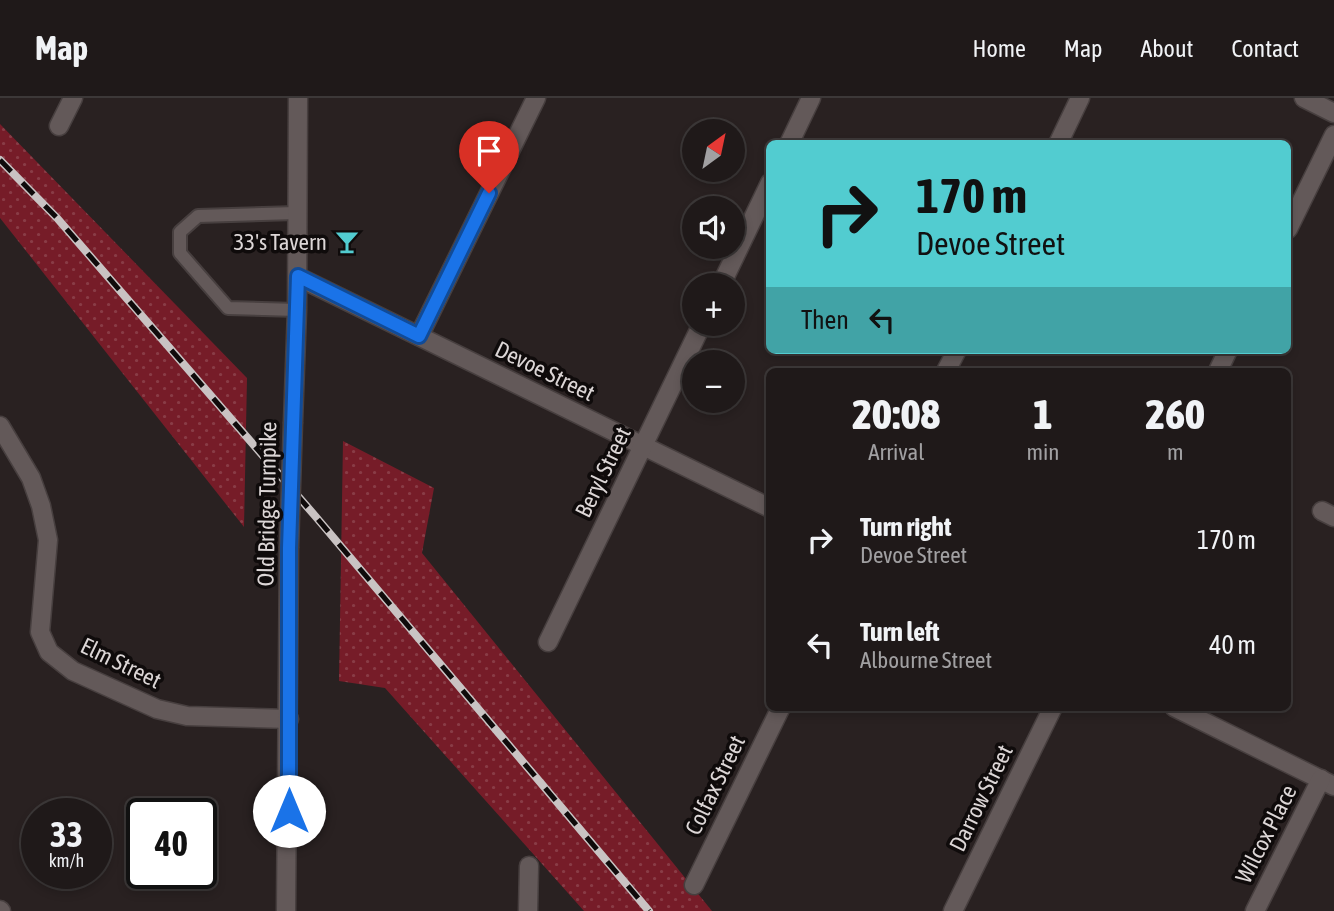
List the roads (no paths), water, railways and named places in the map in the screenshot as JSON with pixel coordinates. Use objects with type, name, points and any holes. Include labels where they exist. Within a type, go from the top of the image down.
[{"type":"street","points":[[59,126],[73,98]]},
{"type":"street","name":"Old Bridge Turnpike","points":[[286,911],[289,548],[298,310],[298,98]]},
{"type":"street","points":[[419,336],[537,98]]},
{"type":"street","points":[[791,140],[811,98]]},
{"type":"street","points":[[1060,140],[1080,98]]},
{"type":"street","points":[[1304,98],[1334,113]]},
{"type":"street","points":[[1291,223],[1334,135]]},
{"type":"street","points":[[727,273],[766,191]]},
{"type":"street","name":"Devoe Street","points":[[298,276],[766,506]]},
{"type":"street","name":"Beryl Street","points":[[548,642],[696,336]]},
{"type":"street","name":"Elm Street","points":[[0,426],[31,478],[41,506],[48,540],[40,632],[49,652],[74,671],[157,709],[187,716],[289,719]]},
{"type":"street","name":"Colfax Street","points":[[694,885],[779,711]]},
{"type":"street","name":"Darrow Street","points":[[953,911],[1051,711]]},
{"type":"street","points":[[1182,711],[1328,783]]},
{"type":"street","name":"Wilcox Place","points":[[1255,911],[1328,783]]},
{"type":"street","points":[[528,911],[529,866]]},
{"type":"lane","points":[[296,214],[198,216],[180,232],[180,253],[228,308],[298,310]]},
{"type":"railway","points":[[0,160],[57,218],[316,517],[649,911]]},
{"type":"place","name":"33's Tavern","points":[[347,242]]}]
